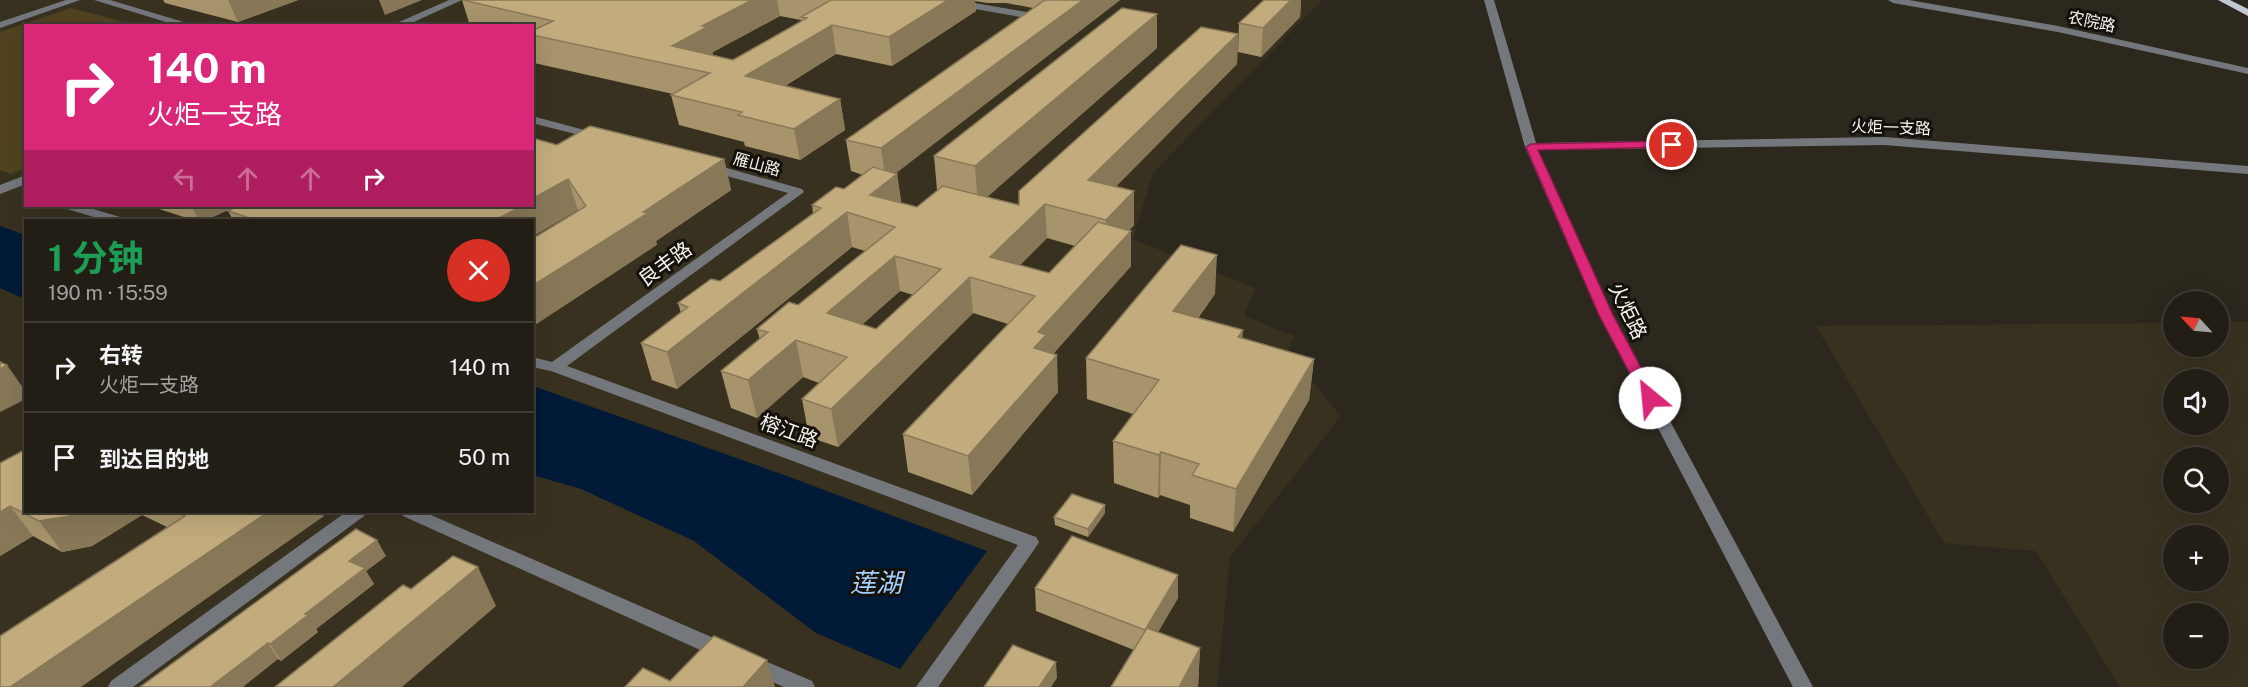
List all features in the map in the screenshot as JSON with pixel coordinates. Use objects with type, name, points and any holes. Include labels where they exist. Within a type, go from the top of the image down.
[{"type":"main road","points":[[2223,0],[2248,13]]},
{"type":"street","points":[[0,25],[75,0]]},
{"type":"street","points":[[99,0],[185,24]]},
{"type":"street","points":[[401,24],[457,0]]},
{"type":"street","points":[[941,0],[1032,16]]},
{"type":"street","name":"火炬路","points":[[1489,0],[1531,147],[1606,315],[1803,687]]},
{"type":"street","name":"农院路","points":[[1893,0],[2047,27],[2248,70]]},
{"type":"street","points":[[534,120],[617,142]]},
{"type":"street","name":"火炬一支路","points":[[1531,147],[1884,141],[2248,170]]},
{"type":"street","name":"雁山路","points":[[696,164],[798,192]]},
{"type":"street","points":[[4,185],[24,180]]},
{"type":"street","points":[[4,185],[24,189]]},
{"type":"street","name":"良丰路","points":[[555,367],[798,192]]},
{"type":"street","points":[[75,207],[112,219]]},
{"type":"street","name":"榕江路","points":[[534,362],[555,367],[1030,542],[926,687]]},
{"type":"street","points":[[118,687],[357,513]]},
{"type":"street","points":[[411,513],[805,687]]},
{"type":"shaded area","points":[[0,0],[1322,0],[1153,173],[1133,239],[1255,288],[1244,316],[1294,336],[1288,353],[1341,416],[1230,557],[1217,687],[0,687]]},
{"type":"shaded area","points":[[71,8],[131,24],[24,24],[24,168],[11,174],[0,170],[0,32]]},
{"type":"shaded area","points":[[2229,322],[2248,322],[2248,687],[2120,687],[2036,551],[1944,543],[1816,326],[2163,323],[2163,357],[2229,357]]},
{"type":"water","points":[[0,226],[24,235],[24,299],[0,288]]},
{"type":"water","name":"莲湖","points":[[534,386],[787,476],[987,551],[900,669],[816,633],[694,541],[581,489],[534,475]]},
{"type":"building","points":[[463,0],[752,0],[702,26],[707,27],[672,46],[733,60],[807,18],[801,17],[831,0],[948,0],[889,37],[832,25],[745,76],[840,99],[794,129],[738,115],[742,112],[671,95],[710,73],[534,35],[534,30],[553,21]]},
{"type":"building","points":[[1045,0],[1083,0],[881,148],[846,140]]},
{"type":"building","points":[[1264,0],[1291,0],[1263,28],[1239,23]]},
{"type":"building","points":[[1122,8],[1157,14],[975,166],[934,156]]},
{"type":"building","points":[[1201,27],[1238,34],[1088,180],[1134,191],[1106,220],[1045,204],[990,257],[1049,273],[1098,222],[1131,231],[1038,332],[1046,335],[1034,348],[1057,355],[968,456],[903,434],[1035,296],[970,277],[831,409],[802,399],[847,357],[796,340],[748,380],[721,371],[768,332],[757,329],[789,302],[798,305],[895,227],[847,212],[667,352],[641,343],[688,307],[678,303],[711,279],[720,281],[821,208],[812,205],[836,187],[844,189],[873,167],[897,174],[870,195],[917,207],[943,186],[1019,205],[1019,191]],"holes":[[[895,256],[941,269],[876,329],[827,313]]]},
{"type":"building","points":[[590,126],[724,159],[643,212],[648,213],[534,285],[534,238],[586,206],[568,179],[534,198],[534,140],[557,145]]},
{"type":"building","points":[[236,207],[520,207],[497,219],[253,219],[228,211]]},
{"type":"building","points":[[1181,245],[1217,255],[1173,311],[1243,330],[1238,337],[1314,359],[1236,489],[1192,475],[1199,464],[1113,441],[1159,380],[1086,358]]},
{"type":"building","points":[[0,362],[7,365],[0,369]]},
{"type":"building","points":[[24,450],[24,513],[75,513],[39,521],[10,506],[0,512],[0,463]]},
{"type":"building","points":[[1072,494],[1105,505],[1088,529],[1054,517]]},
{"type":"building","points":[[179,513],[267,513],[10,687],[0,687],[0,636],[185,516]]},
{"type":"building","points":[[356,529],[377,540],[349,561],[365,568],[270,644],[268,643],[210,687],[140,687]]},
{"type":"building","points":[[1072,536],[1178,575],[1145,630],[1035,588]]},
{"type":"building","points":[[453,556],[478,567],[333,687],[275,687],[403,585],[411,589]]},
{"type":"building","points":[[1147,628],[1200,648],[1179,687],[1111,687]]},
{"type":"building","points":[[714,636],[767,660],[743,687],[625,687],[643,668],[670,681]]},
{"type":"building","points":[[1013,645],[1056,662],[1039,687],[984,687]]},
{"type":"route","points":[[1650,398],[1606,315],[1531,147],[1672,145]]}]
